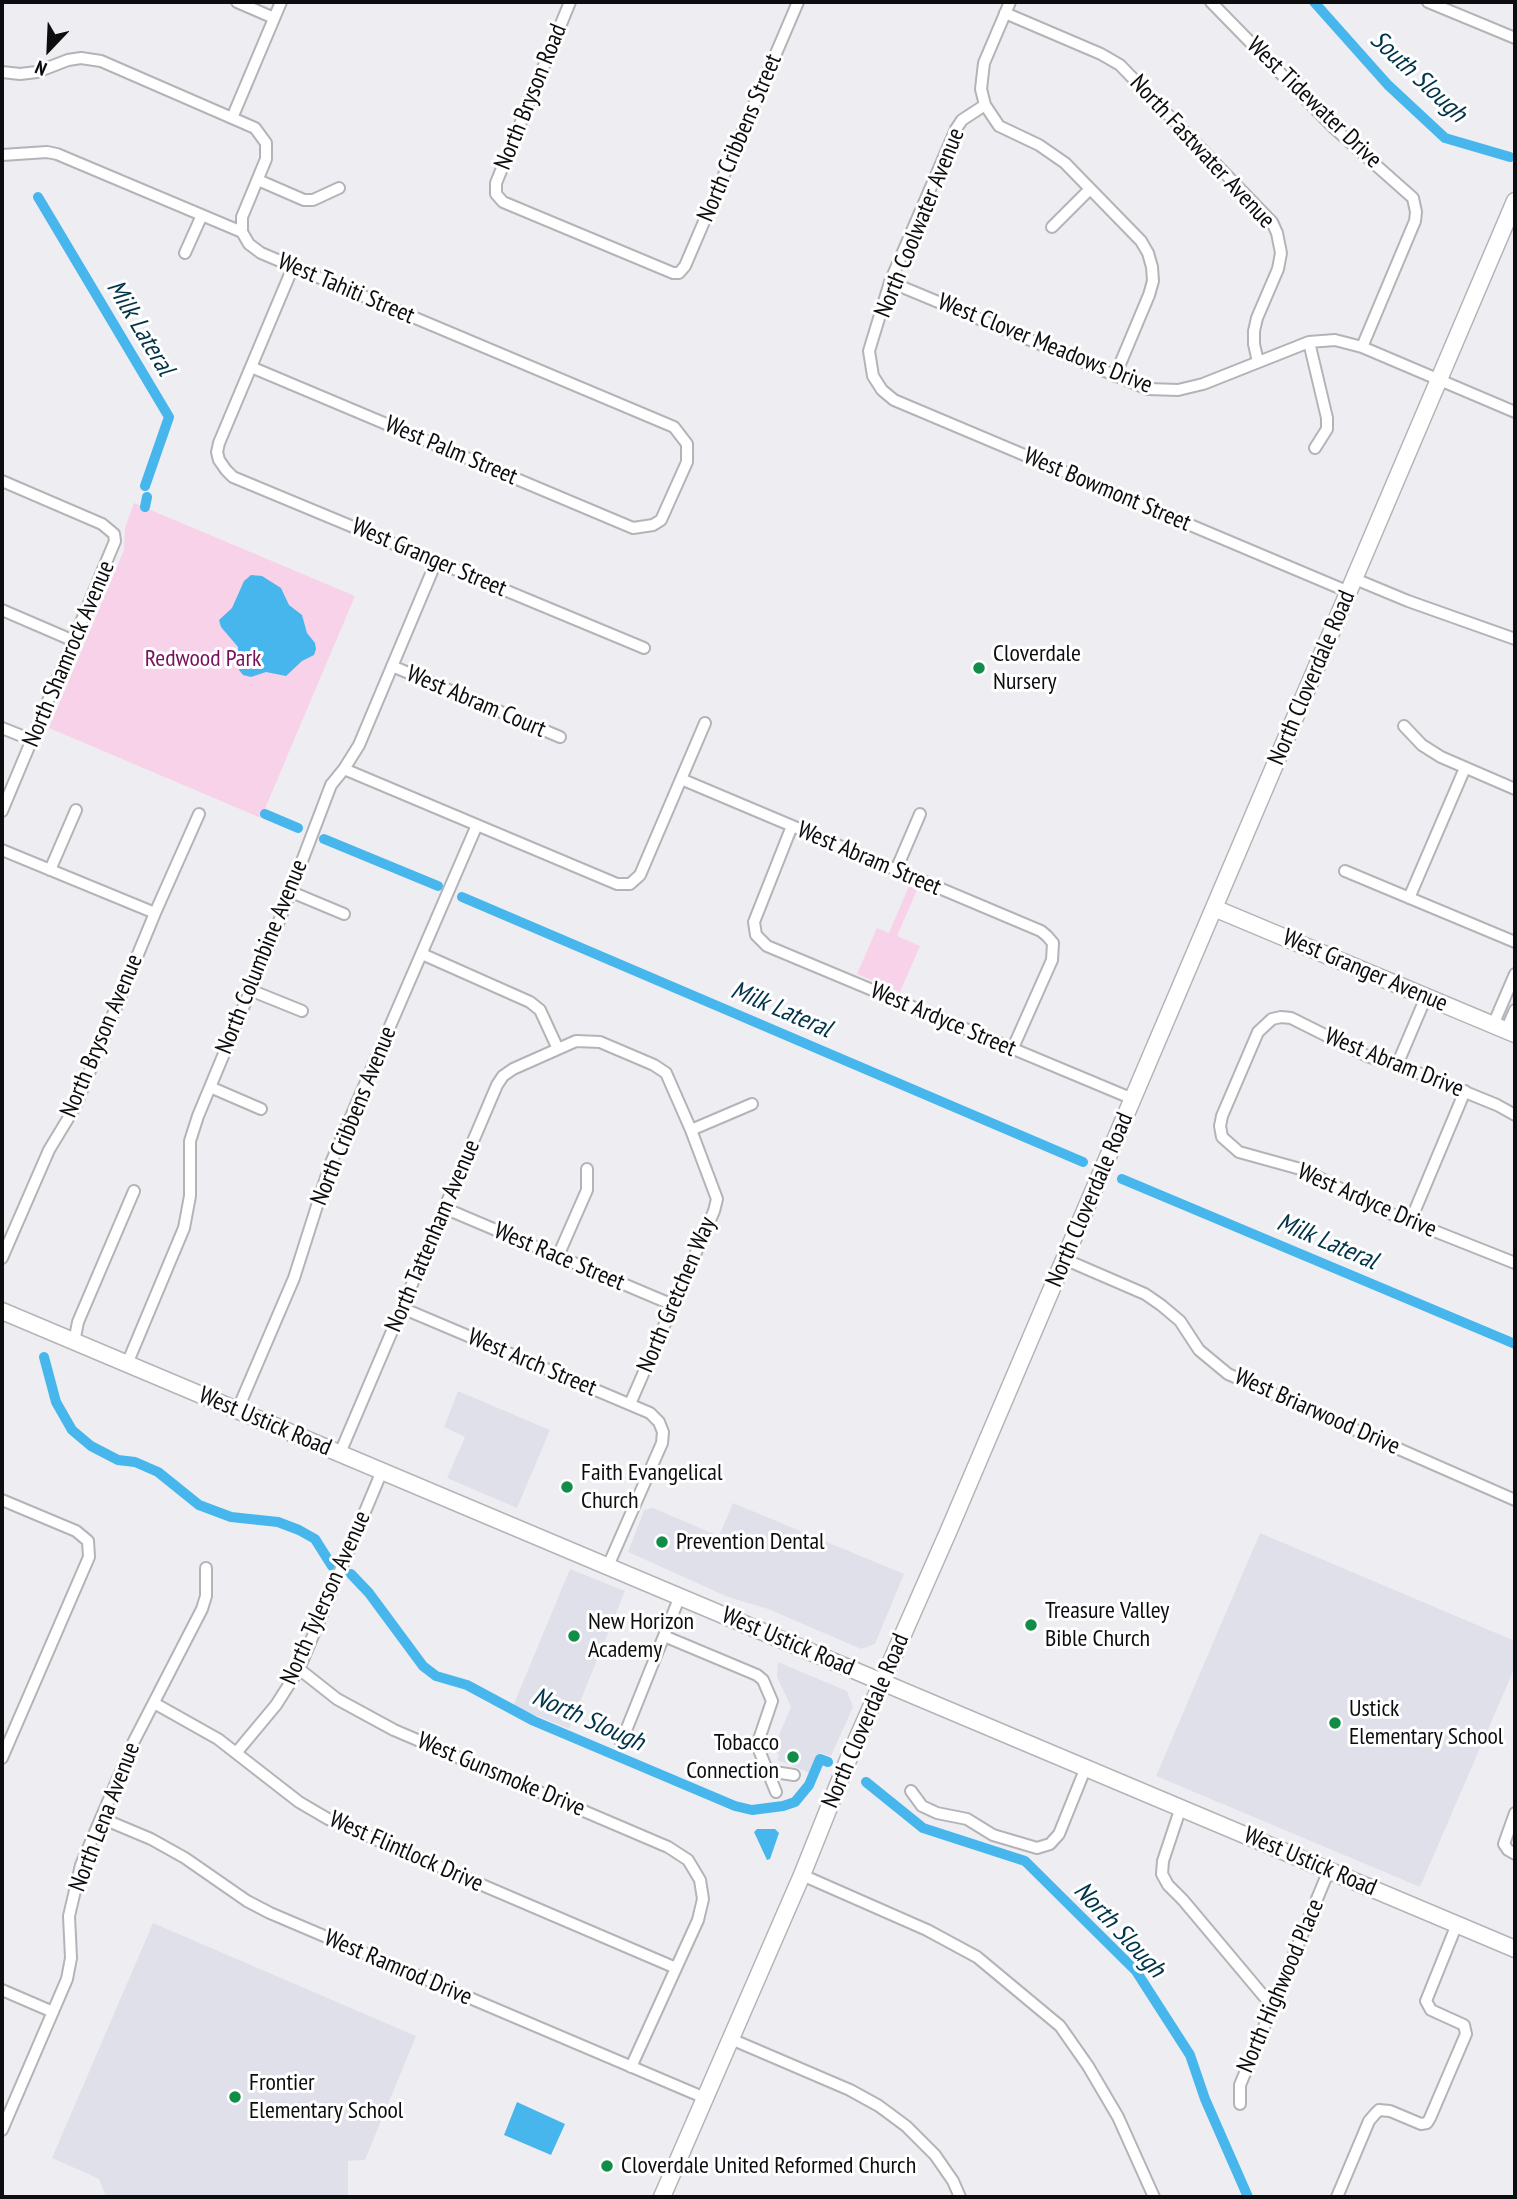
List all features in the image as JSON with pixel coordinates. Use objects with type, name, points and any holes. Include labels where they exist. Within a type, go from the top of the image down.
[{"type":"main road","name":"North Cloverdale Road","points":[[662,2197],[802,1875],[850,1755],[1065,1259],[1515,201]]},
{"type":"main road","name":"West Granger Avenue","points":[[1214,908],[1505,1030]]},
{"type":"main road","name":"West Ustick Road","points":[[2,1311],[1515,1949]]},
{"type":"street","points":[[237,2],[274,18]]},
{"type":"street","points":[[232,118],[281,2]]},
{"type":"street","name":"North Bryson Road","points":[[570,2],[495,183],[496,194],[503,202],[668,272],[679,273]]},
{"type":"street","name":"North Cribbens Street","points":[[679,273],[685,266],[797,2]]},
{"type":"street","name":"West Tidewater Drive","points":[[1211,2],[1334,128],[1409,193],[1415,205],[1415,221],[1407,244],[1362,347]]},
{"type":"street","points":[[1429,2],[1515,38]]},
{"type":"street","name":"North Coolwater Avenue","points":[[873,376],[869,351],[890,282],[956,130],[962,120],[985,105],[981,89],[984,62],[1008,7]]},
{"type":"street","name":"North Fastwater Avenue","points":[[1008,7],[1120,65],[1272,222],[1278,233],[1281,253],[1278,269],[1254,331],[1258,362]]},
{"type":"street","points":[[2,72],[37,72],[81,58],[100,61],[256,128],[266,143],[267,159],[242,217],[242,232]]},
{"type":"street","points":[[985,105],[999,126],[1054,154],[1141,241],[1148,253],[1153,281],[1115,376]]},
{"type":"street","name":"West Tahiti Street","points":[[2,155],[47,152],[57,154],[242,232],[249,244],[261,253],[674,427],[687,444],[687,462],[666,513],[653,525]]},
{"type":"street","points":[[258,180],[304,200],[313,200],[339,188]]},
{"type":"street","points":[[1052,227],[1090,189]]},
{"type":"street","points":[[185,253],[202,215]]},
{"type":"street","points":[[250,367],[293,267]]},
{"type":"street","name":"West Clover Meadows Drive","points":[[890,282],[1148,388],[1178,390],[1203,384],[1308,342],[1335,340],[1362,347],[1515,412]]},
{"type":"street","points":[[1308,342],[1327,429],[1315,448]]},
{"type":"street","name":"West Granger Street","points":[[250,367],[217,452],[219,460],[233,477],[644,648]]},
{"type":"street","name":"West Palm Street","points":[[250,367],[633,527],[653,525]]},
{"type":"street","name":"West Bowmont Street","points":[[873,376],[882,390],[894,400],[1352,585],[1408,601],[1515,639]]},
{"type":"street","name":"North Shamrock Avenue","points":[[2,481],[102,524],[114,534],[113,548],[2,811]]},
{"type":"street","name":"North Columbine Avenue","points":[[127,1364],[184,1228],[190,1196],[190,1141],[210,1087],[331,785],[359,745],[436,562]]},
{"type":"street","points":[[2,610],[74,641]]},
{"type":"street","name":"West Abram Court","points":[[392,666],[560,737]]},
{"type":"street","points":[[344,769],[617,884],[630,884],[640,875],[705,723]]},
{"type":"street","points":[[1404,726],[1422,745],[1465,768],[1515,789]]},
{"type":"street","points":[[2,728],[32,740]]},
{"type":"street","points":[[1409,898],[1465,768]]},
{"type":"street","name":"West Abram Street","points":[[681,779],[1041,932],[1053,943],[1052,960],[1012,1050]]},
{"type":"street","points":[[50,870],[76,810]]},
{"type":"street","name":"North Bryson Avenue","points":[[2,1258],[49,1150],[75,1107],[155,914],[200,814]]},
{"type":"street","points":[[896,870],[920,814]]},
{"type":"street","name":"North Cribbens Avenue","points":[[237,1410],[293,1278],[330,1165],[477,825]]},
{"type":"street","name":"West Ardyce Street","points":[[792,827],[754,922],[756,935],[767,946],[1133,1099]]},
{"type":"street","points":[[2,850],[155,914]]},
{"type":"street","points":[[1345,871],[1515,942]]},
{"type":"street","points":[[289,891],[344,915]]},
{"type":"street","points":[[422,954],[530,1002],[540,1010],[558,1049]]},
{"type":"street","points":[[1505,1030],[1515,974]]},
{"type":"street","points":[[250,990],[302,1011]]},
{"type":"street","points":[[1397,1065],[1426,996]]},
{"type":"street","points":[[1505,1030],[1515,1010]]},
{"type":"street","name":"West Abram Drive","points":[[1222,1137],[1222,1116],[1258,1032],[1272,1019],[1291,1018],[1367,1056],[1465,1091],[1515,1115]]},
{"type":"street","name":"North Tattenham Avenue","points":[[340,1453],[503,1076],[576,1041],[600,1042],[654,1065],[666,1073],[691,1130]]},
{"type":"street","points":[[210,1087],[261,1109]]},
{"type":"street","points":[[1410,1222],[1465,1091]]},
{"type":"street","points":[[691,1130],[752,1104]]},
{"type":"street","name":"North Gretchen Way","points":[[630,1404],[717,1199],[691,1130]]},
{"type":"street","name":"West Ardyce Drive","points":[[1222,1137],[1239,1152],[1304,1170],[1410,1222],[1515,1263]]},
{"type":"street","points":[[558,1256],[587,1190],[587,1169]]},
{"type":"street","points":[[74,1342],[78,1322],[134,1191]]},
{"type":"street","name":"West Race Street","points":[[444,1208],[673,1305]]},
{"type":"street","name":"West Briarwood Drive","points":[[1065,1259],[1145,1294],[1161,1304],[1180,1321],[1199,1350],[1228,1374],[1515,1500]]},
{"type":"street","name":"West Arch Street","points":[[402,1308],[630,1404],[650,1413],[659,1422],[663,1432],[662,1443],[608,1566]]},
{"type":"street","name":"North Tylerson Avenue","points":[[236,1753],[276,1705],[299,1669],[382,1471]]},
{"type":"street","points":[[2,1500],[76,1531],[88,1541],[89,1557],[2,1758]]},
{"type":"street","name":"North Lena Avenue","points":[[2,2130],[7,2103],[67,1979],[71,1958],[69,1916],[78,1878],[134,1741],[202,1609],[206,1596],[206,1568]]},
{"type":"street","points":[[621,1743],[680,1596]]},
{"type":"street","points":[[664,1636],[757,1675],[763,1680],[772,1701],[757,1745],[776,1792]]},
{"type":"street","name":"West Gunsmoke Drive","points":[[299,1669],[337,1699],[394,1730],[668,1847],[688,1860],[700,1880],[703,1899],[698,1920],[676,1968]]},
{"type":"street","name":"West Flintlock Drive","points":[[154,1703],[218,1739],[299,1802],[328,1819],[676,1968]]},
{"type":"street","points":[[911,1791],[922,1807],[937,1814],[967,1819],[993,1835],[1037,1848],[1050,1844],[1059,1834],[1086,1767]]},
{"type":"street","points":[[768,1772],[794,1775]]},
{"type":"street","points":[[1181,1807],[1163,1861],[1163,1874],[1168,1885],[1272,2006]]},
{"type":"street","points":[[1515,1813],[1504,1844],[1515,1854]]},
{"type":"street","name":"West Ramrod Drive","points":[[101,1818],[151,1839],[185,1858],[247,1901],[270,1913],[705,2098]]},
{"type":"street","name":"North Highwood Place","points":[[1240,2104],[1240,2085],[1329,1870]]},
{"type":"street","points":[[802,1875],[927,1930],[977,1957],[1060,2026],[1088,2066],[1118,2117],[1154,2197]]},
{"type":"street","points":[[1338,2197],[1369,2121],[1379,2110],[1390,2111],[1420,2124],[1427,2123],[1430,2118],[1466,2034],[1464,2025],[1431,2010],[1426,2001],[1457,1924]]},
{"type":"street","points":[[631,2067],[676,1968]]},
{"type":"street","points":[[2,1990],[53,2012]]},
{"type":"street","points":[[731,2039],[879,2106],[906,2126],[935,2155],[953,2180],[960,2197]]},
{"type":"shaded area","points":[[458,1391],[550,1430],[517,1508],[447,1478],[465,1437],[444,1427]]},
{"type":"shaded area","points":[[733,1503],[904,1574],[875,1644],[861,1649],[768,1609],[728,1597],[628,1552],[644,1510],[653,1508],[719,1536]]},
{"type":"shaded area","name":"Ustick Elementary School","points":[[1260,1533],[1515,1641],[1515,1667],[1420,1887],[1156,1776]]},
{"type":"shaded area","name":"New Horizon Academy","points":[[570,1569],[625,1591],[569,1729],[513,1706]]},
{"type":"shaded area","points":[[778,1662],[847,1691],[853,1707],[831,1756],[820,1753],[810,1773],[777,1760],[779,1755],[776,1753],[780,1744],[776,1742],[791,1707],[777,1677]]},
{"type":"shaded area","name":"Frontier Elementary School","points":[[153,1923],[416,2036],[365,2160],[348,2161],[348,2197],[106,2197],[99,2179],[52,2158]]},
{"type":"green space","name":"Redwood Park","points":[[134,503],[355,596],[261,818],[49,728],[124,550],[125,528]]},
{"type":"green space","points":[[909,886],[917,890],[897,936],[920,946],[900,992],[857,974],[877,928],[889,933]]},
{"type":"water","points":[[251,575],[262,576],[281,588],[289,605],[302,615],[307,633],[315,643],[314,655],[302,661],[286,676],[266,672],[251,677],[243,675],[239,670],[238,647],[221,627],[219,620],[232,608],[244,581]]},
{"type":"water","points":[[757,1829],[775,1829],[779,1833],[770,1859],[767,1860],[754,1832]]},
{"type":"water","points":[[517,2102],[565,2124],[551,2155],[504,2135]]},
{"type":"waterway","name":"South Slough","points":[[1314,2],[1388,85],[1445,138],[1510,157]]},
{"type":"waterway","name":"Milk Lateral","points":[[38,197],[169,417],[145,486]]},
{"type":"waterway","name":"Milk Lateral","points":[[145,507],[147,497]]},
{"type":"waterway","name":"Milk Lateral","points":[[265,814],[298,828]]},
{"type":"waterway","name":"Milk Lateral","points":[[324,839],[438,886]]},
{"type":"waterway","name":"Milk Lateral","points":[[462,897],[1083,1162]]},
{"type":"waterway","name":"Milk Lateral","points":[[1122,1179],[1515,1344]]},
{"type":"waterway","name":"North Slough","points":[[44,1357],[56,1402],[72,1430],[91,1446],[118,1460],[135,1462],[158,1472],[199,1505],[231,1517],[278,1522],[299,1530],[315,1539],[332,1566]]},
{"type":"waterway","name":"North Slough","points":[[351,1574],[369,1593],[423,1666],[436,1676],[467,1685],[534,1721],[735,1806],[752,1810],[795,1802],[809,1785],[820,1759],[828,1762]]},
{"type":"waterway","name":"North Slough","points":[[866,1782],[923,1828],[1025,1861],[1136,1971],[1190,2055],[1205,2099],[1248,2197]]},
{"type":"place","name":"Cloverdale Nursery","points":[[979,668]]},
{"type":"place","name":"Faith Evangelical Church","points":[[567,1487]]},
{"type":"place","name":"Prevention Dental","points":[[662,1542]]},
{"type":"place","name":"Treasure Valley Bible Church","points":[[1031,1625]]},
{"type":"place","name":"New Horizon Academy","points":[[574,1636]]},
{"type":"place","name":"Ustick Elementary School","points":[[1335,1723]]},
{"type":"place","name":"Tobacco Connection","points":[[793,1757]]},
{"type":"place","name":"Frontier Elementary School","points":[[235,2097]]},
{"type":"place","name":"Cloverdale United Reformed Church","points":[[607,2166]]}]
